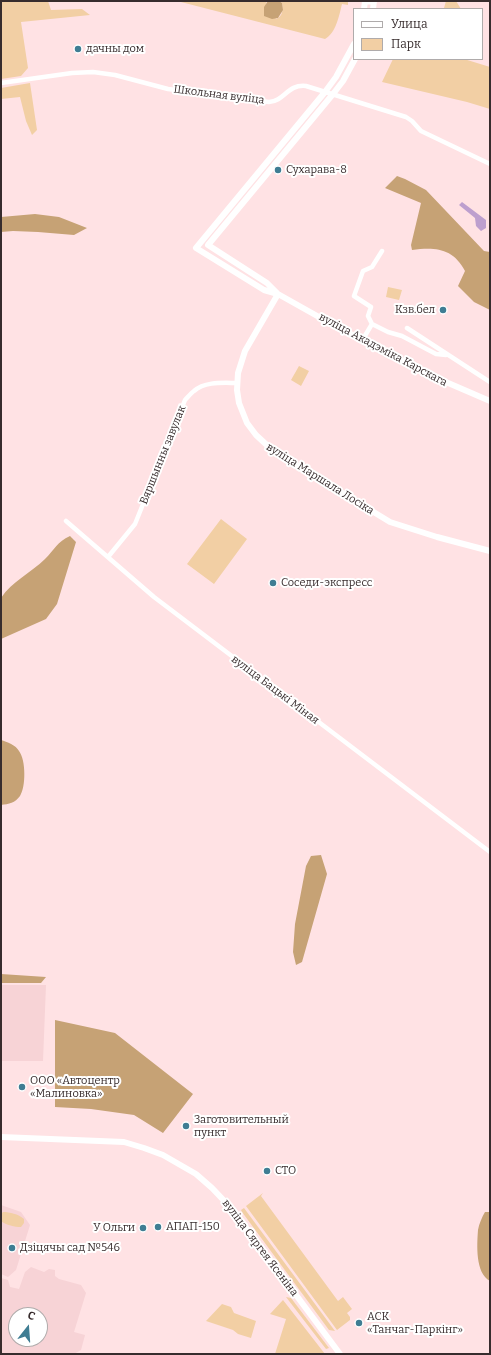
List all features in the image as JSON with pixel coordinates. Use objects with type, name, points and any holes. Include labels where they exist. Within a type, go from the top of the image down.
[{"type":"main road","points":[[365,1],[374,2]]},
{"type":"main road","points":[[278,294],[264,290],[196,248],[325,92],[336,77],[353,46]]},
{"type":"main road","points":[[202,252],[333,94],[343,81],[354,60]]},
{"type":"main road","points":[[208,245],[267,283],[278,294]]},
{"type":"main road","name":"вуліца Акадэміка Карскага","points":[[278,294],[452,386],[490,401]]},
{"type":"main road","name":"вуліца Маршала Лосіка","points":[[278,294],[245,351],[237,384],[239,403],[247,423],[256,435],[269,447],[329,486],[390,522],[490,551]]},
{"type":"main road","name":"вуліца Сяргея Ясеніна","points":[[1,1137],[124,1142],[163,1155],[196,1174],[232,1209],[340,1354]]},
{"type":"street","name":"Школьная вуліца","points":[[1,83],[72,73],[93,72],[168,89],[269,102],[279,99],[291,88],[301,86],[333,94],[406,117],[421,131],[490,164]]},
{"type":"street","points":[[382,251],[372,267],[363,271],[354,296],[371,307],[368,316],[372,324],[388,332],[402,336],[436,354],[446,355]]},
{"type":"street","points":[[363,340],[372,324]]},
{"type":"street","points":[[408,328],[446,355],[490,382]]},
{"type":"street","name":"Вяршынны завулак","points":[[108,557],[135,524],[185,400],[194,390],[206,385],[225,383],[237,384]]},
{"type":"street","name":"вуліца Бацькі Міная","points":[[66,521],[160,602],[490,852]]},
{"type":"shaded area","points":[[268,1],[279,1],[282,3],[283,10],[278,18],[272,19],[264,16],[264,7]]},
{"type":"shaded area","points":[[397,176],[426,190],[484,251],[490,252],[490,310],[474,302],[458,286],[465,271],[460,263],[449,253],[436,249],[412,250],[411,245],[421,203],[385,188]]},
{"type":"shaded area","points":[[462,202],[486,220],[486,228],[481,231],[476,226],[475,218],[459,205]]},
{"type":"shaded area","points":[[35,214],[59,217],[87,228],[74,235],[38,232],[1,232],[1,217]]},
{"type":"shaded area","points":[[70,536],[76,542],[57,604],[46,619],[1,639],[1,598],[5,592],[40,564],[59,543]]},
{"type":"shaded area","points":[[1,740],[18,749],[23,761],[24,780],[20,796],[12,803],[1,805]]},
{"type":"shaded area","points":[[321,855],[327,874],[302,962],[296,965],[293,952],[295,924],[306,866],[311,856]]},
{"type":"shaded area","points":[[1,974],[46,977],[41,983],[1,983]]},
{"type":"shaded area","points":[[1,985],[46,985],[43,1061],[1,1061]]},
{"type":"shaded area","points":[[55,1020],[115,1033],[193,1094],[163,1133],[134,1115],[91,1109],[55,1107]]},
{"type":"shaded area","name":"Дзіцячы сад №546","points":[[1,1205],[21,1212],[30,1225],[16,1270],[8,1277],[1,1274]]},
{"type":"shaded area","points":[[485,1212],[490,1212],[490,1281],[485,1277],[479,1265],[477,1250],[478,1230]]},
{"type":"shaded area","points":[[31,1267],[44,1272],[49,1269],[55,1270],[55,1276],[59,1279],[81,1285],[86,1293],[74,1332],[85,1335],[81,1350],[74,1354],[1,1354],[1,1278],[8,1280],[10,1287],[19,1289],[25,1272]]},
{"type":"green space","points":[[1,1],[48,1],[51,10],[82,9],[90,15],[21,22],[28,68],[21,76],[1,79]]},
{"type":"green space","points":[[177,1],[268,1],[266,3],[276,19],[280,16],[282,10],[282,3],[279,1],[348,1],[348,5],[342,4],[332,33],[325,39]]},
{"type":"green space","points":[[446,1],[456,1],[460,8],[444,8]]},
{"type":"green space","points":[[393,60],[467,60],[490,67],[490,109],[467,102],[382,82]]},
{"type":"green space","points":[[30,83],[37,130],[32,135],[26,121],[20,97],[1,99],[1,88]]},
{"type":"green space","points":[[388,287],[402,290],[399,300],[386,297]]},
{"type":"green space","points":[[299,366],[309,371],[301,386],[291,380]]},
{"type":"green space","points":[[221,519],[247,539],[214,584],[187,564]]},
{"type":"green space","points":[[263,1193],[261,1196],[338,1301],[343,1297],[352,1309],[347,1313],[350,1320],[337,1330],[246,1206]]},
{"type":"green space","points":[[244,1208],[335,1331],[329,1330],[242,1212],[241,1210]]},
{"type":"green space","points":[[3,1212],[19,1216],[24,1219],[24,1223],[21,1227],[16,1227],[1,1221],[1,1214]]},
{"type":"green space","points":[[286,1297],[291,1298],[329,1348],[326,1349]]},
{"type":"green space","points":[[283,1300],[325,1354],[275,1354],[286,1319],[270,1314]]},
{"type":"green space","points":[[222,1304],[231,1307],[234,1313],[256,1321],[251,1338],[206,1321]]},
{"type":"place","name":"дачны дом","points":[[78,49]]},
{"type":"place","name":"Сухарава-8","points":[[278,170]]},
{"type":"place","name":"Кзв.бел","points":[[443,310]]},
{"type":"place","name":"Соседи-экспресс","points":[[273,583]]},
{"type":"place","name":"ООО «Автоцентр «Малиновка»","points":[[22,1087]]},
{"type":"place","name":"Заготовительный пункт","points":[[186,1126]]},
{"type":"place","name":"СТО","points":[[267,1171]]},
{"type":"place","name":"АПАП-150","points":[[158,1227]]},
{"type":"place","name":"У Ольги","points":[[143,1228]]},
{"type":"place","name":"Дзіцячы сад №546","points":[[12,1248]]},
{"type":"place","name":"АСК «Танчаг-Паркінг»","points":[[359,1323]]}]
